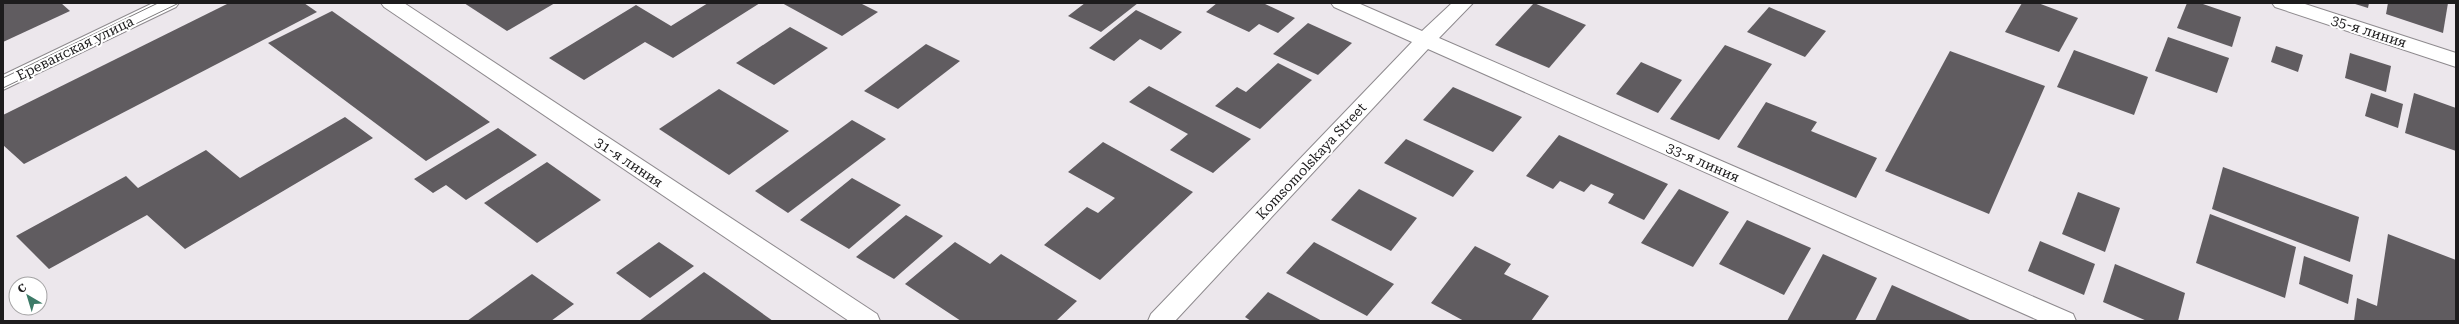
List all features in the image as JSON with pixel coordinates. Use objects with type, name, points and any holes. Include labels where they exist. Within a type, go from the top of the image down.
[{"type":"street","name":"Ереванская улица","points":[[3,83],[169,3]]},
{"type":"street","name":"31-я линия","points":[[391,3],[868,321]]},
{"type":"street","name":"33-я линия","points":[[1341,3],[2064,321]]},
{"type":"street","name":"Komsomolskaya Street","points":[[1160,321],[1425,40],[1463,3]]},
{"type":"street","name":"35-я линия","points":[[2282,3],[2456,60]]},
{"type":"building","points":[[3,3],[61,3],[70,11],[3,42]]},
{"type":"building","points":[[229,3],[304,3],[317,12],[24,164],[3,145],[3,115]]},
{"type":"building","points":[[464,3],[555,3],[507,31]]},
{"type":"building","points":[[708,3],[760,3],[673,58],[645,42],[584,80],[549,58],[636,5],[671,26]]},
{"type":"building","points":[[782,3],[860,3],[878,12],[842,36]]},
{"type":"building","points":[[1085,3],[1138,3],[1101,32],[1068,16]]},
{"type":"building","points":[[1217,3],[1263,3],[1295,18],[1278,33],[1259,24],[1249,32],[1206,12]]},
{"type":"building","points":[[1534,3],[1586,25],[1549,68],[1495,45]]},
{"type":"building","points":[[2022,3],[2038,3],[2078,18],[2059,52],[2005,32]]},
{"type":"building","points":[[2187,3],[2200,3],[2241,17],[2232,47],[2177,28]]},
{"type":"building","points":[[2352,3],[2369,3],[2368,8]]},
{"type":"building","points":[[2388,3],[2448,3],[2443,33],[2386,14]]},
{"type":"building","points":[[1769,7],[1826,31],[1805,57],[1747,32]]},
{"type":"building","points":[[1136,10],[1182,32],[1161,50],[1140,39],[1114,61],[1089,48]]},
{"type":"building","points":[[332,11],[490,122],[426,161],[268,43]]},
{"type":"building","points":[[1308,23],[1352,43],[1318,75],[1273,54]]},
{"type":"building","points":[[790,27],[828,48],[774,85],[736,63]]},
{"type":"building","points":[[2168,37],[2229,58],[2217,93],[2155,71]]},
{"type":"building","points":[[926,44],[960,61],[898,109],[864,91]]},
{"type":"building","points":[[1725,45],[1772,64],[1719,140],[1670,119]]},
{"type":"building","points":[[2276,46],[2303,55],[2298,72],[2271,62]]},
{"type":"building","points":[[2074,50],[2148,77],[2134,115],[2057,87]]},
{"type":"building","points":[[1950,51],[2045,86],[1989,214],[1885,171]]},
{"type":"building","points":[[2350,53],[2391,66],[2386,92],[2345,78]]},
{"type":"building","points":[[1641,62],[1682,80],[1658,113],[1616,94]]},
{"type":"building","points":[[1278,63],[1312,80],[1260,129],[1215,106],[1237,87],[1246,92]]},
{"type":"building","points":[[1149,86],[1251,139],[1213,173],[1170,150],[1188,134],[1129,102]]},
{"type":"building","points":[[1453,87],[1522,117],[1493,152],[1423,120]]},
{"type":"building","points":[[719,89],[789,131],[729,175],[659,129]]},
{"type":"building","points":[[2371,93],[2403,104],[2398,128],[2365,116]]},
{"type":"building","points":[[2414,93],[2456,108],[2456,151],[2405,133]]},
{"type":"building","points":[[1766,102],[1817,122],[1811,131],[1877,158],[1856,198],[1737,147]]},
{"type":"building","points":[[345,117],[373,138],[185,249],[147,215],[49,269],[16,236],[126,176],[138,188],[206,150],[240,178]]},
{"type":"building","points":[[852,120],[886,139],[788,213],[755,191]]},
{"type":"building","points":[[498,128],[537,155],[466,200],[446,185],[433,193],[414,179]]},
{"type":"building","points":[[1559,135],[1668,184],[1644,220],[1608,203],[1614,194],[1591,184],[1584,192],[1560,181],[1553,189],[1526,176]]},
{"type":"building","points":[[1406,139],[1474,171],[1453,197],[1384,163]]},
{"type":"building","points":[[1103,142],[1193,192],[1100,280],[1044,245],[1087,207],[1098,213],[1115,198],[1068,172]]},
{"type":"building","points":[[547,162],[601,200],[537,243],[484,203]]},
{"type":"building","points":[[2223,167],[2359,217],[2350,262],[2212,209]]},
{"type":"building","points":[[852,178],[901,205],[849,249],[800,220]]},
{"type":"building","points":[[1359,189],[1417,218],[1391,251],[1331,220]]},
{"type":"building","points":[[1679,189],[1729,212],[1693,267],[1641,243]]},
{"type":"building","points":[[2078,192],[2120,208],[2105,252],[2062,234]]},
{"type":"building","points":[[2210,214],[2296,247],[2285,298],[2196,263]]},
{"type":"building","points":[[906,215],[943,236],[894,279],[856,257]]},
{"type":"building","points":[[1747,220],[1811,248],[1784,295],[1719,264]]},
{"type":"building","points":[[2388,234],[2456,260],[2456,321],[2354,321],[2357,298],[2377,306]]},
{"type":"building","points":[[2040,241],[2095,264],[2084,295],[2028,271]]},
{"type":"building","points":[[659,242],[694,266],[650,298],[616,273]]},
{"type":"building","points":[[955,242],[990,264],[1001,254],[1077,301],[1056,321],[961,321],[905,284]]},
{"type":"building","points":[[1314,242],[1394,284],[1367,316],[1286,273]]},
{"type":"building","points":[[1475,246],[1511,264],[1504,274],[1549,296],[1531,321],[1464,321],[1431,303]]},
{"type":"building","points":[[1823,254],[1877,278],[1855,321],[1787,321]]},
{"type":"building","points":[[2304,256],[2353,275],[2348,304],[2299,284]]},
{"type":"building","points":[[2115,264],[2185,293],[2178,321],[2147,321],[2103,302]]},
{"type":"building","points":[[704,272],[724,286],[773,321],[639,321]]},
{"type":"building","points":[[532,274],[574,304],[551,321],[467,321]]},
{"type":"building","points":[[1892,285],[1972,321],[1875,321]]},
{"type":"building","points":[[1268,292],[1322,321],[1251,321],[1245,317]]},
{"type":"tram line","points":[[3,78],[158,3]]},
{"type":"tram line","points":[[3,88],[179,3]]}]
